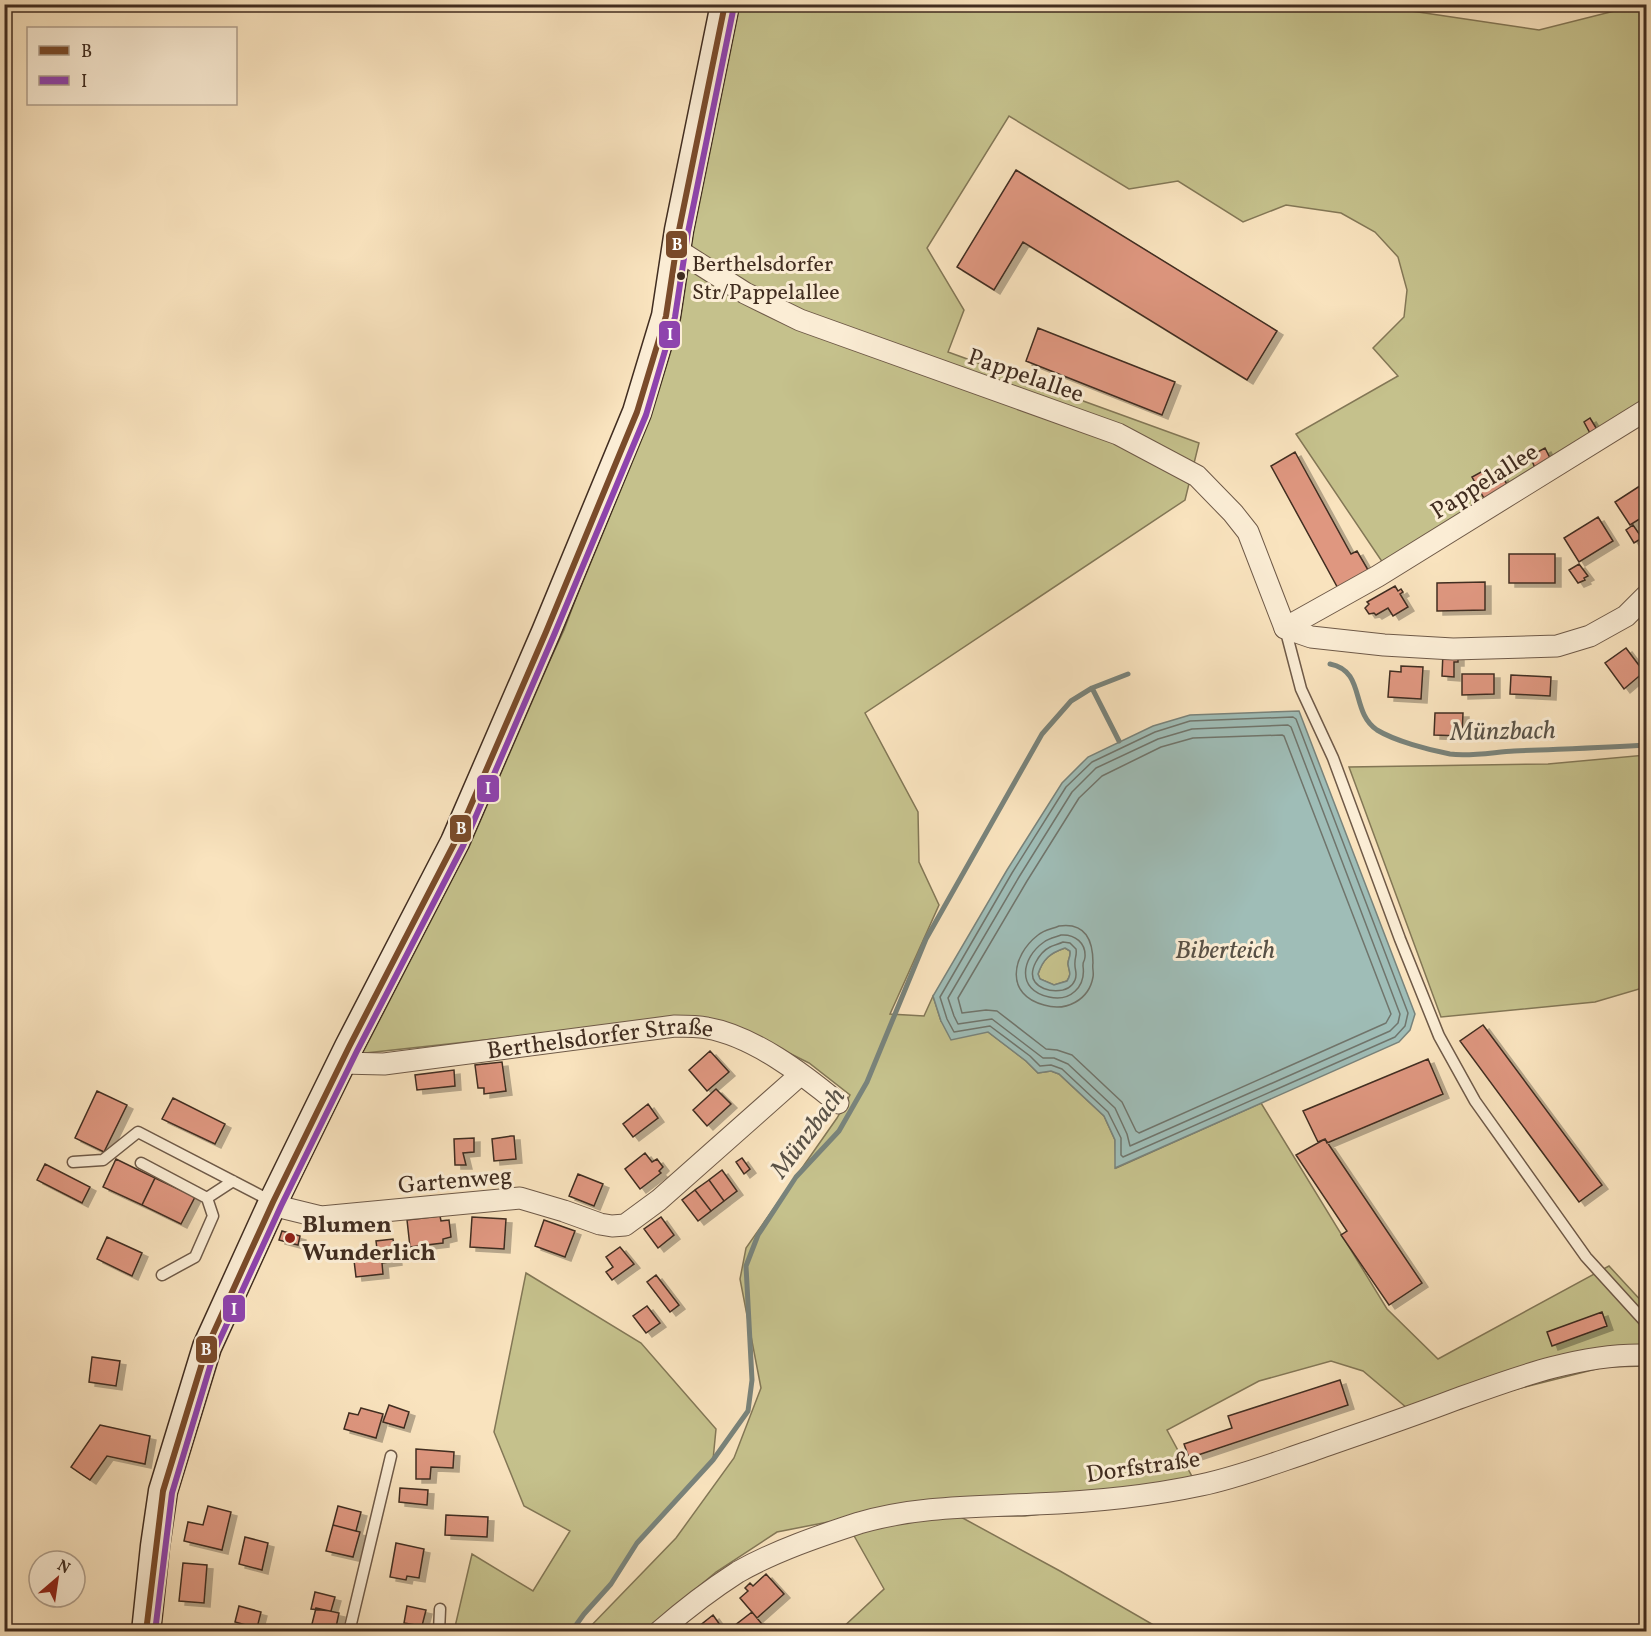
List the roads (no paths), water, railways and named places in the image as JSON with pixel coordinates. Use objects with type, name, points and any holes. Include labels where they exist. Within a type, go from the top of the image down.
[{"type":"street","points":[[146,1632],[163,1491],[207,1347],[341,1063],[455,842],[638,412],[666,316],[676,249],[725,4]]},
{"type":"street","name":"Pappelallee","points":[[676,249],[745,293],[800,320],[1118,434],[1197,476],[1248,532],[1285,628],[1378,576],[1647,410]]},
{"type":"street","points":[[1285,628],[1311,637],[1384,645],[1453,649],[1557,646],[1590,636],[1626,616],[1647,596]]},
{"type":"street","name":"Berthelsdorfer Straße","points":[[341,1063],[384,1064],[675,1026],[707,1028],[740,1038],[772,1054],[838,1103]]},
{"type":"street","name":"Gartenweg","points":[[273,1204],[321,1217],[520,1198],[600,1224],[625,1225],[659,1200],[800,1075]]},
{"type":"street","name":"Dorfstraße","points":[[659,1632],[697,1600],[740,1572],[790,1548],[837,1530],[888,1515],[965,1506],[1093,1500],[1202,1485],[1252,1471],[1500,1384],[1561,1366],[1605,1357],[1647,1355]]},
{"type":"lane","points":[[1285,628],[1301,689],[1332,758],[1439,1036],[1475,1101],[1586,1257],[1647,1323]]},
{"type":"lane","points":[[73,1162],[103,1160],[138,1132],[273,1204]]},
{"type":"lane","points":[[141,1163],[207,1198],[213,1216],[195,1257],[162,1275]]},
{"type":"lane","points":[[207,1198],[233,1181]]},
{"type":"lane","points":[[349,1632],[391,1456]]},
{"type":"lane","points":[[439,1632],[440,1609]]},
{"type":"water","name":"Biberteich","points":[[1299,711],[1415,1014],[1410,1030],[1399,1042],[1115,1168],[1115,1140],[1104,1116],[1059,1074],[1051,1071],[1038,1073],[988,1032],[951,1040],[941,1021],[933,996],[1007,870],[1062,783],[1088,757],[1153,726],[1190,715]],"holes":[[[1065,948],[1070,951],[1068,964],[1070,974],[1067,981],[1054,985],[1040,979],[1038,974],[1048,957]]]},
{"type":"waterway","name":"Münzbach","points":[[1330,664],[1341,668],[1349,675],[1354,683],[1363,713],[1377,730],[1432,750],[1465,755],[1646,745]]},
{"type":"waterway","name":"Münzbach","points":[[571,1632],[611,1584],[637,1543],[713,1460],[748,1411],[752,1380],[746,1266],[758,1235],[796,1177],[839,1131],[867,1082],[926,939],[1042,734],[1071,701],[1092,688],[1128,674]]},
{"type":"waterway","points":[[1092,688],[1119,741]]},
{"type":"place","name":"Berthelsdorfer Str/Pappelallee","points":[[681,276]]},
{"type":"place","name":"Blumen Wunderlich","points":[[290,1238]]}]
